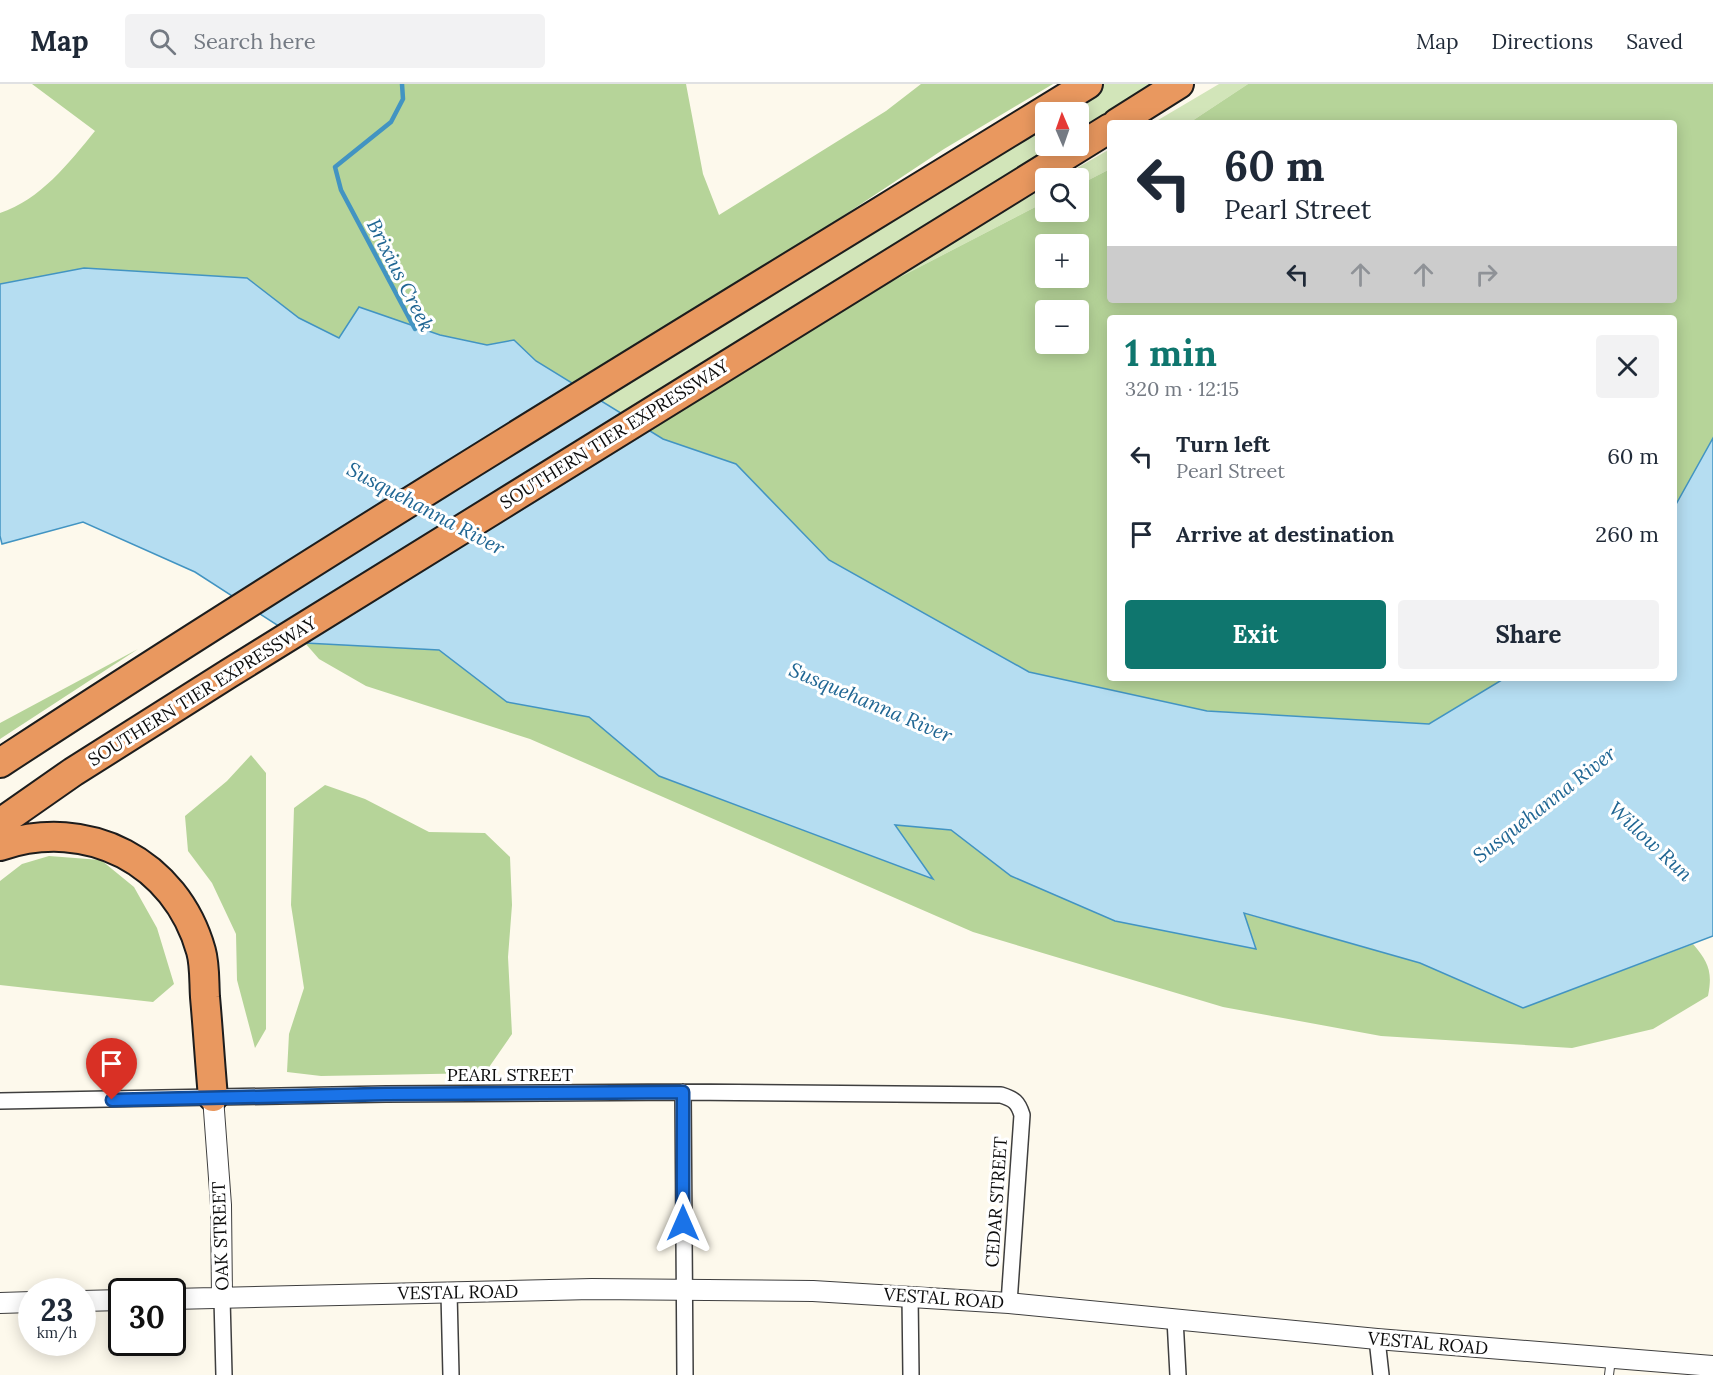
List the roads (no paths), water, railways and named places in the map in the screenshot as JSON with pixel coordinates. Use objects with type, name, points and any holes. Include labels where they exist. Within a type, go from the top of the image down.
[{"type":"highway","points":[[0,763],[172,651],[758,286],[1088,84]]},
{"type":"highway","points":[[1122,120],[1179,84]]},
{"type":"highway","name":"SOUTHERN TIER EXPRESSWAY","points":[[0,823],[73,772],[228,674],[812,310],[941,234],[1107,130]]},
{"type":"highway","points":[[0,846],[19,839],[34,837],[74,837],[100,842],[125,853],[147,868],[169,889],[188,915],[202,953],[213,1097]]},
{"type":"street","name":"PEARL STREET","points":[[0,1101],[683,1092],[1001,1095],[1018,1103]]},
{"type":"street","points":[[683,1092],[685,1375]]},
{"type":"street","name":"OAK STREET","points":[[213,1097],[221,1205],[224,1375]]},
{"type":"street","name":"CEDAR STREET","points":[[1009,1303],[1022,1115],[1018,1103]]},
{"type":"street","name":"VESTAL ROAD","points":[[186,1299],[683,1288],[910,1295],[1377,1339],[1610,1367],[1713,1366]]},
{"type":"street","points":[[449,1293],[451,1375]]},
{"type":"street","points":[[910,1295],[911,1375]]},
{"type":"street","points":[[0,1303],[18,1302]]},
{"type":"street","points":[[1175,1319],[1178,1375]]},
{"type":"street","points":[[1377,1339],[1381,1375]]},
{"type":"water","points":[[84,268],[247,278],[299,318],[339,338],[359,307],[440,335],[487,345],[514,340],[536,361],[663,439],[736,464],[829,560],[1029,672],[1207,711],[1429,724],[1500,681],[1677,681],[1677,503],[1713,438],[1713,936],[1523,1008],[1420,963],[1244,913],[1256,949],[1115,921],[1011,876],[951,830],[895,825],[933,879],[659,776],[589,717],[507,702],[439,650],[305,643],[195,572],[83,522],[2,544],[0,536],[0,284]]},
{"type":"waterway","name":"Brixius Creek","points":[[402,84],[403,99],[391,122],[335,167],[341,190],[415,329]]},
{"type":"water label","name":"Susquehanna River","points":[[426,508]]},
{"type":"water label","name":"Susquehanna River","points":[[871,702]]},
{"type":"water label","name":"Susquehanna River","points":[[1544,804]]},
{"type":"water label","name":"Willow Run","points":[[1651,841]]}]
